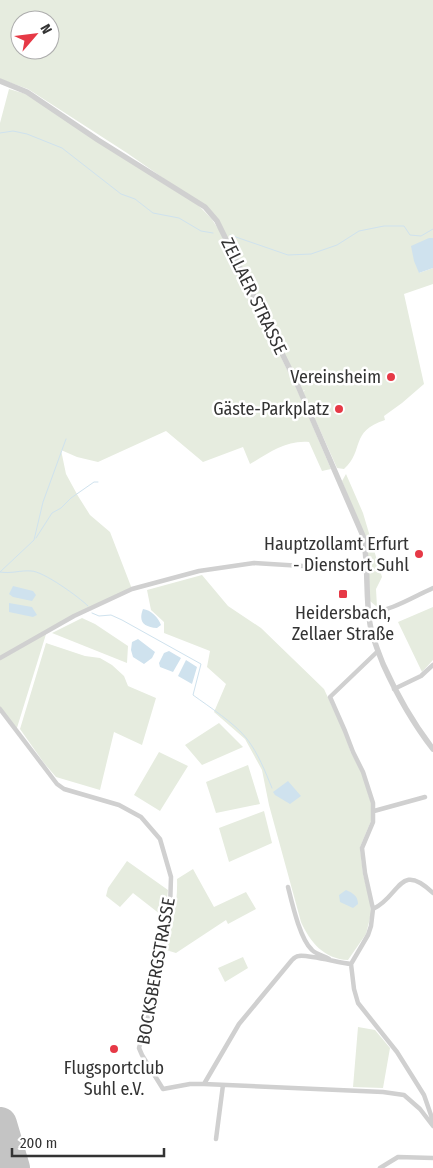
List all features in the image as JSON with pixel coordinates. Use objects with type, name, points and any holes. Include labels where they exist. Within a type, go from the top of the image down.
[{"type":"street","name":"ZELLAER STRASSE","points":[[0,82],[27,92],[98,140],[205,207],[214,216],[300,392],[362,536],[366,550],[368,612],[370,626],[378,651],[394,689],[409,717],[433,749]]},
{"type":"street","points":[[0,658],[74,616],[132,589],[199,571],[254,563],[367,570]]},
{"type":"street","points":[[368,612],[387,608],[433,588]]},
{"type":"street","points":[[378,651],[330,697],[363,772],[374,811],[373,822],[362,848],[373,909],[371,926],[368,935],[351,964],[358,1003],[397,1052],[424,1095],[433,1120]]},
{"type":"street","points":[[394,689],[421,676],[433,665]]},
{"type":"street","name":"BOCKSBERGSTRASSE","points":[[0,709],[57,784],[64,789],[119,805],[141,817],[160,839],[170,877],[170,908],[154,995],[140,1042],[140,1048],[142,1055],[163,1089],[190,1084],[204,1084],[383,1092],[404,1095],[420,1109],[433,1126]]},
{"type":"street","points":[[374,811],[425,797]]},
{"type":"street","points":[[373,909],[383,903],[401,883],[409,880],[415,880],[423,884],[433,894]]},
{"type":"street","points":[[288,887],[301,929],[312,950],[337,963]]},
{"type":"street","points":[[204,1084],[239,1024],[292,960],[299,955],[306,955],[337,963],[351,964]]},
{"type":"street","points":[[216,1139],[223,1085]]},
{"type":"street","points":[[380,1168],[398,1157],[433,1158]]},
{"type":"shaded area","points":[[0,0],[433,0],[433,238],[429,238],[419,273],[433,268],[433,284],[404,294],[424,384],[384,416],[385,420],[366,430],[354,455],[344,469],[337,468],[303,392],[305,390],[300,392],[221,228],[205,207],[127,153],[28,89],[0,79]]},
{"type":"shaded area","points":[[9,89],[26,94],[196,203],[211,218],[219,230],[298,392],[331,469],[322,471],[309,442],[285,445],[250,464],[243,447],[203,462],[166,431],[98,462],[77,457],[61,450],[66,474],[90,515],[110,532],[132,589],[47,631],[16,731],[0,709],[0,123]]},
{"type":"shaded area","points":[[346,474],[363,513],[382,577],[376,589],[377,607],[370,601],[367,544],[342,481]]},
{"type":"shaded area","points":[[202,575],[228,606],[261,628],[324,689],[344,732],[351,753],[362,773],[371,803],[371,821],[360,847],[371,914],[366,934],[348,960],[339,959],[325,953],[313,943],[301,922],[269,805],[262,770],[245,739],[214,712],[226,684],[207,667],[210,651],[164,633],[164,622],[151,610],[147,590]]},
{"type":"shaded area","points":[[433,607],[433,660],[422,672],[398,622]]},
{"type":"shaded area","points":[[82,618],[95,624],[128,646],[127,663],[52,633]]},
{"type":"shaded area","points":[[46,643],[85,656],[100,658],[112,665],[124,676],[128,686],[156,698],[142,745],[114,732],[100,790],[56,777],[20,729]]},
{"type":"shaded area","points":[[219,723],[243,747],[202,765],[185,745]]},
{"type":"shaded area","points":[[159,752],[188,766],[160,811],[134,795]]},
{"type":"shaded area","points":[[248,765],[260,804],[216,813],[206,782]]},
{"type":"shaded area","points":[[264,811],[272,843],[229,862],[219,828]]},
{"type":"shaded area","points":[[127,861],[168,890],[165,918],[133,893],[120,907],[106,896],[108,888]]},
{"type":"shaded area","points":[[193,869],[214,907],[246,892],[256,909],[228,924],[226,920],[176,953],[166,950],[176,906],[177,879]]},
{"type":"shaded area","points":[[243,957],[248,968],[225,982],[218,968]]},
{"type":"shaded area","points":[[358,1027],[375,1030],[390,1048],[383,1088],[353,1087]]},
{"type":"water","points":[[433,238],[433,268],[419,273],[411,246]]},
{"type":"water","points":[[13,586],[33,591],[36,595],[32,601],[13,597],[9,594]]},
{"type":"water","points":[[9,603],[32,607],[37,615],[33,617],[9,612]]},
{"type":"water","points":[[143,609],[154,614],[161,625],[157,628],[143,623],[141,617]]},
{"type":"water","points":[[138,639],[155,652],[152,658],[144,664],[133,657],[131,650],[132,642]]},
{"type":"water","points":[[169,651],[181,658],[173,672],[160,667],[159,663],[164,653]]},
{"type":"water","points":[[186,660],[197,667],[192,684],[178,676]]},
{"type":"water","points":[[288,781],[301,796],[290,804],[273,792]]},
{"type":"water","points":[[346,890],[357,899],[358,904],[353,908],[340,902],[339,895]]},
{"type":"waterway","points":[[0,133],[13,131],[27,134],[62,148],[121,194],[135,199],[153,213],[179,218],[201,231],[213,233]]},
{"type":"waterway","points":[[230,235],[288,255],[311,254],[337,245],[359,231],[384,226],[404,226],[410,235],[421,236],[433,229]]},
{"type":"waterway","points":[[0,572],[34,540],[43,502],[66,439]]},
{"type":"waterway","points":[[36,538],[52,513],[94,482],[98,482]]},
{"type":"waterway","points":[[0,572],[37,572],[61,585],[88,606]]},
{"type":"waterway","points":[[92,613],[99,616],[111,615],[122,620],[201,664],[193,695],[242,733],[258,756],[272,788]]},
{"type":"runway","points":[[0,1124],[13,1168]]},
{"type":"place","name":"Vereinsheim","points":[[391,377]]},
{"type":"place","name":"Gäste-Parkplatz","points":[[339,409]]},
{"type":"place","name":"Hauptzollamt Erfurt - Dienstort Suhl","points":[[419,554]]},
{"type":"place","name":"Heidersbach, Zellaer Straße","points":[[343,594]]},
{"type":"place","name":"Flugsportclub Suhl e.V.","points":[[114,1049]]}]
